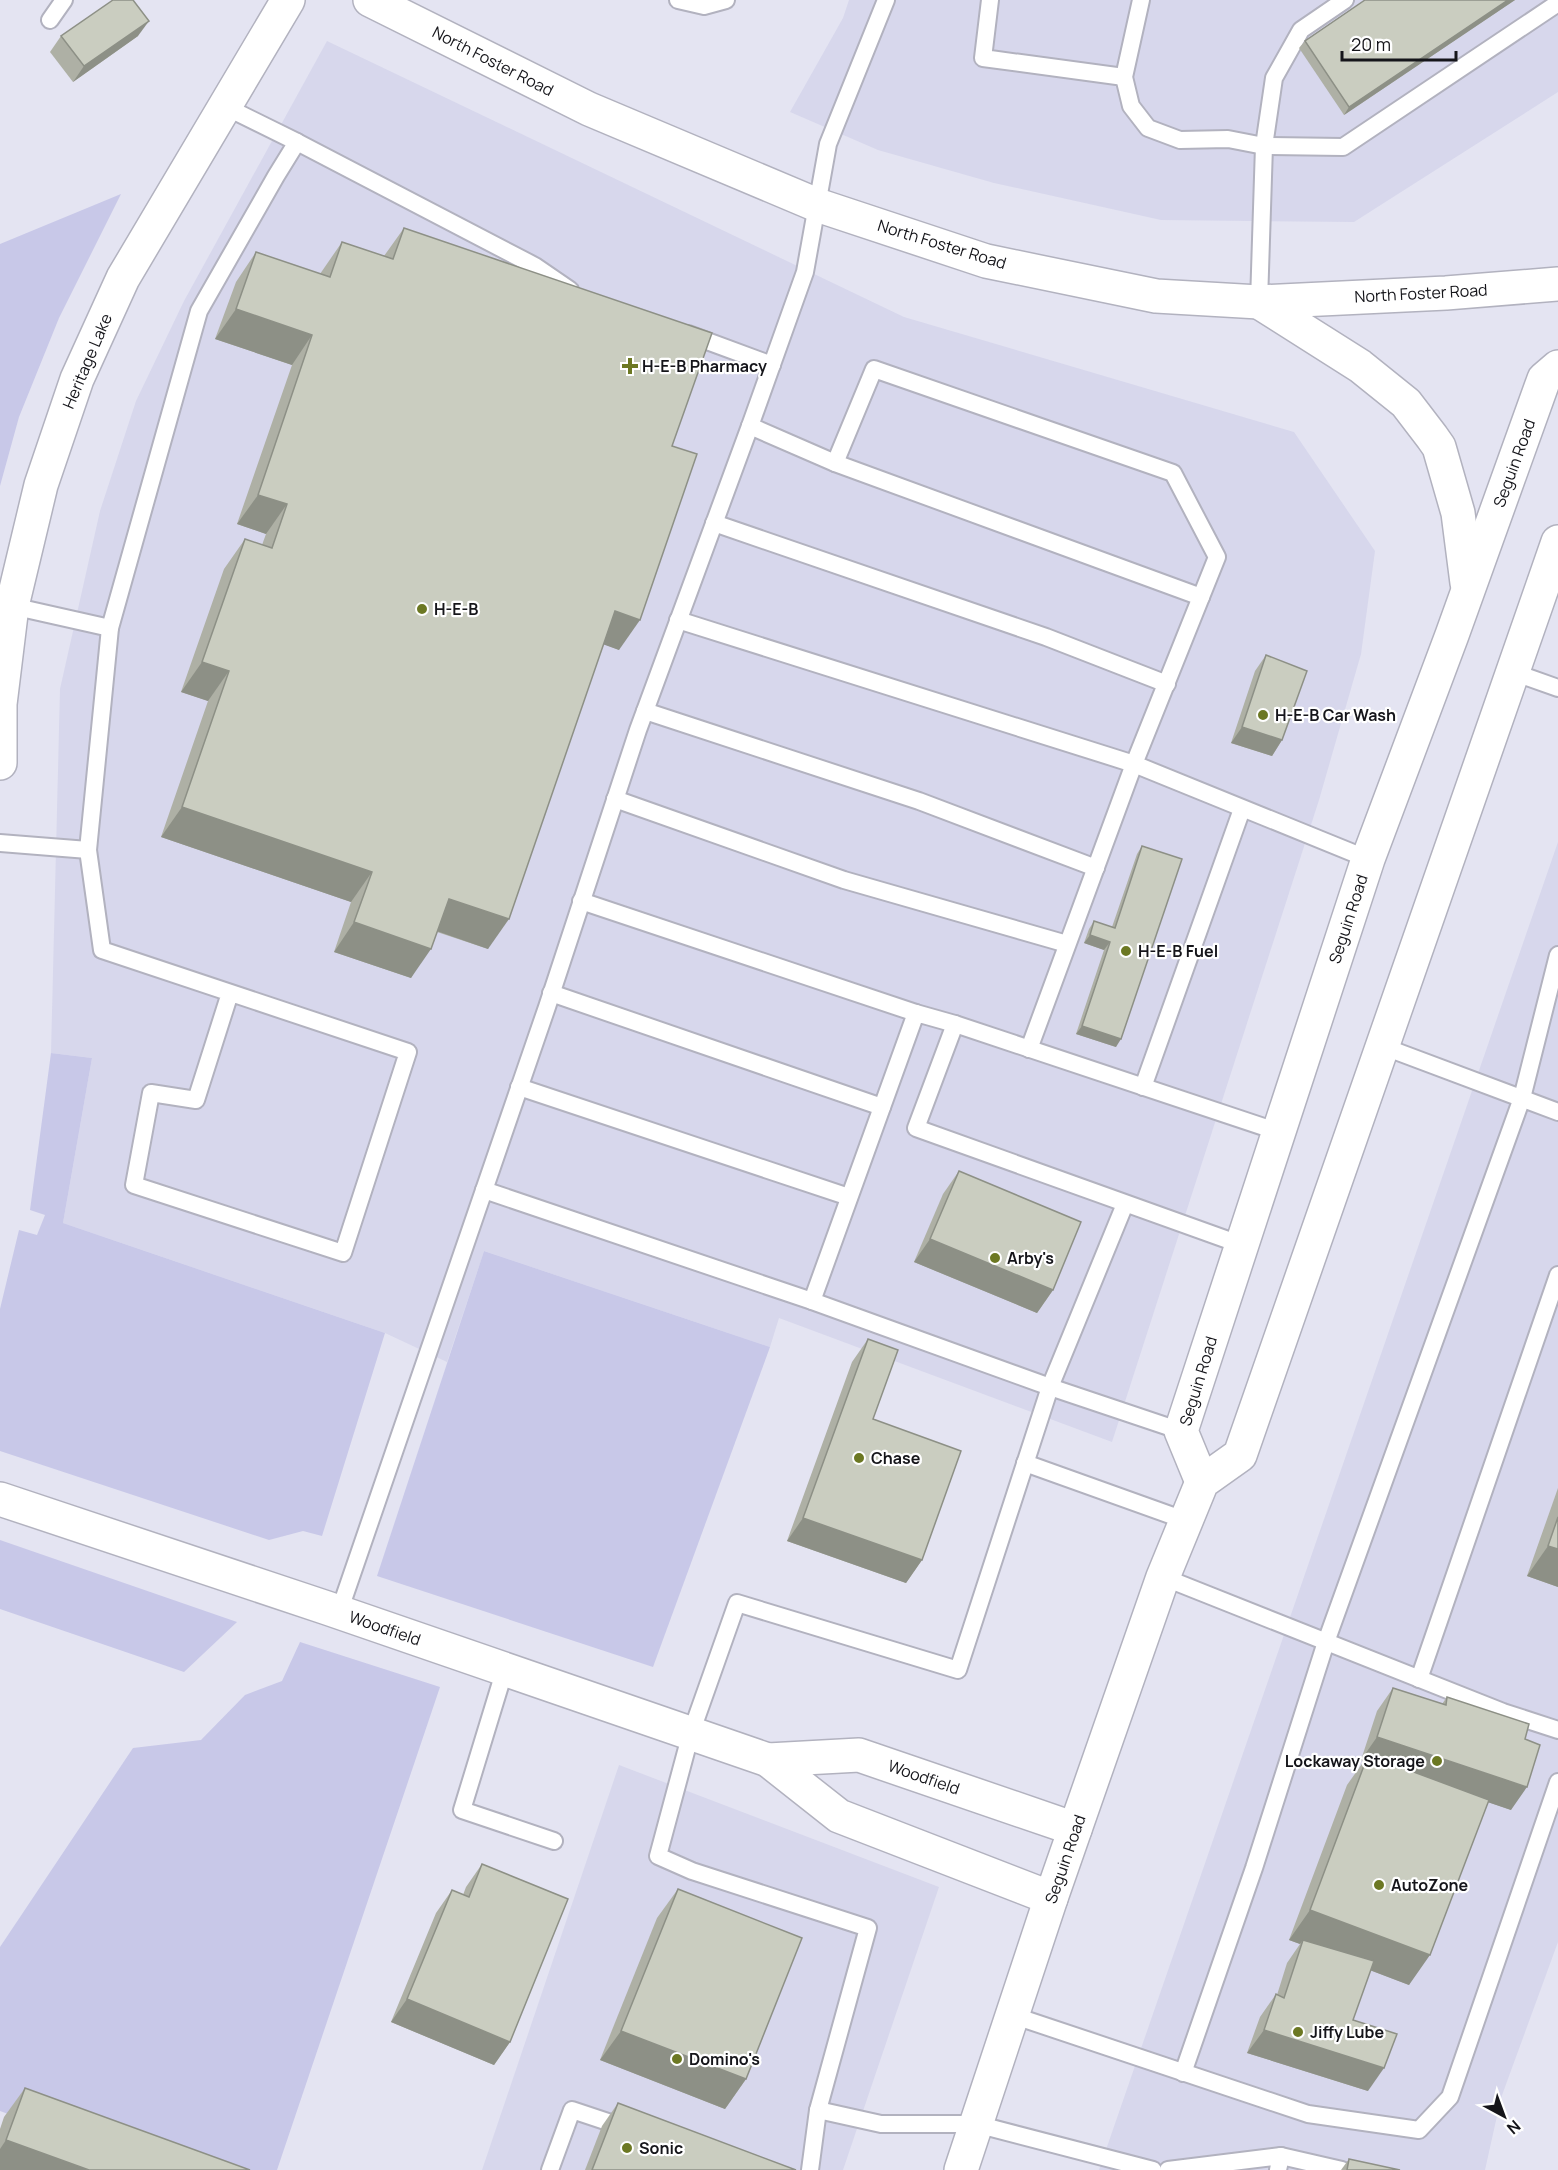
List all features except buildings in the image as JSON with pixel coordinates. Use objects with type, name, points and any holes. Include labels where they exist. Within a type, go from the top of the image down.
[{"type":"main road","name":"Heritage Lake","points":[[0,763],[0,704],[12,606],[41,485],[77,379],[123,278],[288,0]]},
{"type":"main road","name":"North Foster Road","points":[[370,0],[589,109],[817,205],[986,261],[1156,296],[1259,302],[1446,293],[1558,284]]},
{"type":"main road","points":[[1259,302],[1360,366],[1406,403],[1439,447],[1458,513],[1468,591]]},
{"type":"main road","name":"Seguin Road","points":[[961,2170],[1051,1898],[1163,1577],[1202,1482],[1181,1431],[1368,858],[1544,379],[1558,367]]},
{"type":"main road","points":[[1202,1482],[1240,1455],[1558,542]]},
{"type":"main road","name":"Woodfield","points":[[0,1499],[339,1612],[768,1760],[839,1816],[1051,1898]]},
{"type":"main road","name":"Woodfield","points":[[768,1760],[859,1755],[1076,1829]]},
{"type":"lane","points":[[50,20],[64,0]]},
{"type":"lane","points":[[678,0],[704,6],[726,0]]},
{"type":"lane","points":[[339,1612],[645,711],[806,272],[828,144],[886,0]]},
{"type":"lane","points":[[990,0],[983,58],[1124,77]]},
{"type":"lane","points":[[1141,0],[1124,77],[1131,106],[1149,128],[1179,140],[1228,140],[1264,146],[1343,147],[1558,3]]},
{"type":"lane","points":[[1259,302],[1264,146],[1274,78],[1301,30],[1345,0]]},
{"type":"lane","points":[[224,106],[535,266],[581,297]]},
{"type":"lane","points":[[230,993],[196,1100],[151,1093],[134,1185],[343,1252],[408,1052],[102,950],[88,850],[110,628],[199,311],[297,142]]},
{"type":"lane","points":[[671,327],[772,365]]},
{"type":"lane","points":[[835,463],[874,369],[1173,472],[1217,557],[1134,764],[1029,1048]]},
{"type":"lane","points":[[750,426],[835,463],[1201,597]]},
{"type":"lane","points":[[714,523],[1046,638],[1167,684]]},
{"type":"lane","points":[[12,606],[110,628]]},
{"type":"lane","points":[[678,620],[1134,764],[1368,858]]},
{"type":"lane","points":[[1513,672],[1558,688]]},
{"type":"lane","points":[[645,711],[919,801],[1096,868]]},
{"type":"lane","points":[[615,799],[844,880],[1067,944]]},
{"type":"lane","points":[[1143,1087],[1242,808]]},
{"type":"lane","points":[[0,843],[88,850]]},
{"type":"lane","points":[[581,901],[1279,1132]]},
{"type":"lane","points":[[1183,2073],[1254,1868],[1326,1642],[1522,1098],[1558,955]]},
{"type":"lane","points":[[551,993],[882,1107]]},
{"type":"lane","points":[[812,1300],[916,1013]]},
{"type":"lane","points":[[955,1024],[916,1128],[1242,1245]]},
{"type":"lane","points":[[1382,1046],[1558,1112]]},
{"type":"lane","points":[[519,1087],[849,1197]]},
{"type":"lane","points":[[484,1190],[812,1300],[1050,1387],[1181,1431]]},
{"type":"lane","points":[[810,2170],[818,2110],[868,1928],[692,1871],[658,1856],[692,1733],[737,1603],[958,1670],[1050,1387],[1125,1204]]},
{"type":"lane","points":[[1419,1679],[1558,1275]]},
{"type":"lane","points":[[1025,1463],[1187,1521]]},
{"type":"lane","points":[[1163,1577],[1503,1712],[1558,1730]]},
{"type":"lane","points":[[505,1669],[462,1810],[554,1841]]},
{"type":"lane","points":[[1012,2015],[1308,2114],[1419,2130],[1450,2097],[1558,1782]]},
{"type":"lane","points":[[550,2170],[572,2110],[637,2132]]},
{"type":"lane","points":[[818,2110],[881,2124],[976,2124],[1154,2170]]},
{"type":"lane","points":[[1168,2170],[1279,2163],[1342,2170]]},
{"type":"shaded area","points":[[849,0],[1558,0],[1558,92],[1354,222],[1161,220],[994,183],[878,150],[790,112],[843,18]]},
{"type":"shaded area","points":[[327,41],[904,317],[1294,432],[1375,551],[1361,654],[1319,800],[1112,1442],[779,1318],[770,1347],[484,1251],[447,1362],[385,1333],[63,1223],[92,1058],[51,1053],[60,689],[100,511],[136,401],[184,301]]},
{"type":"shaded area","points":[[121,194],[59,318],[19,417],[0,486],[0,244]]},
{"type":"shaded area","points":[[1558,842],[1558,1942],[1501,2098],[1485,2170],[1099,2170]]},
{"type":"shaded area","points":[[51,1053],[92,1058],[63,1223],[385,1333],[322,1536],[303,1531],[269,1540],[0,1451],[0,1309],[19,1230],[37,1235],[45,1215],[30,1210]]},
{"type":"shaded area","points":[[484,1251],[770,1347],[653,1667],[377,1576]]},
{"type":"shaded area","points":[[0,1540],[237,1622],[184,1672],[0,1609]]},
{"type":"shaded area","points":[[300,1642],[440,1687],[277,2170],[163,2170],[0,2111],[0,1947],[133,1748],[201,1740],[245,1695],[282,1681]]},
{"type":"shaded area","points":[[619,1765],[939,1887],[843,2170],[482,2170]]},
{"type":"place","name":"H-E-B Pharmacy","points":[[630,366]]},
{"type":"place","name":"H-E-B","points":[[422,609]]},
{"type":"place","name":"H-E-B Car Wash","points":[[1263,715]]},
{"type":"place","name":"H-E-B Fuel","points":[[1126,951]]},
{"type":"place","name":"Arby's","points":[[995,1258]]},
{"type":"place","name":"Chase","points":[[859,1458]]},
{"type":"place","name":"Lockaway Storage","points":[[1437,1761]]},
{"type":"place","name":"AutoZone","points":[[1379,1885]]},
{"type":"place","name":"Jiffy Lube","points":[[1298,2032]]},
{"type":"place","name":"Domino's","points":[[677,2059]]},
{"type":"place","name":"Sonic","points":[[627,2148]]}]
